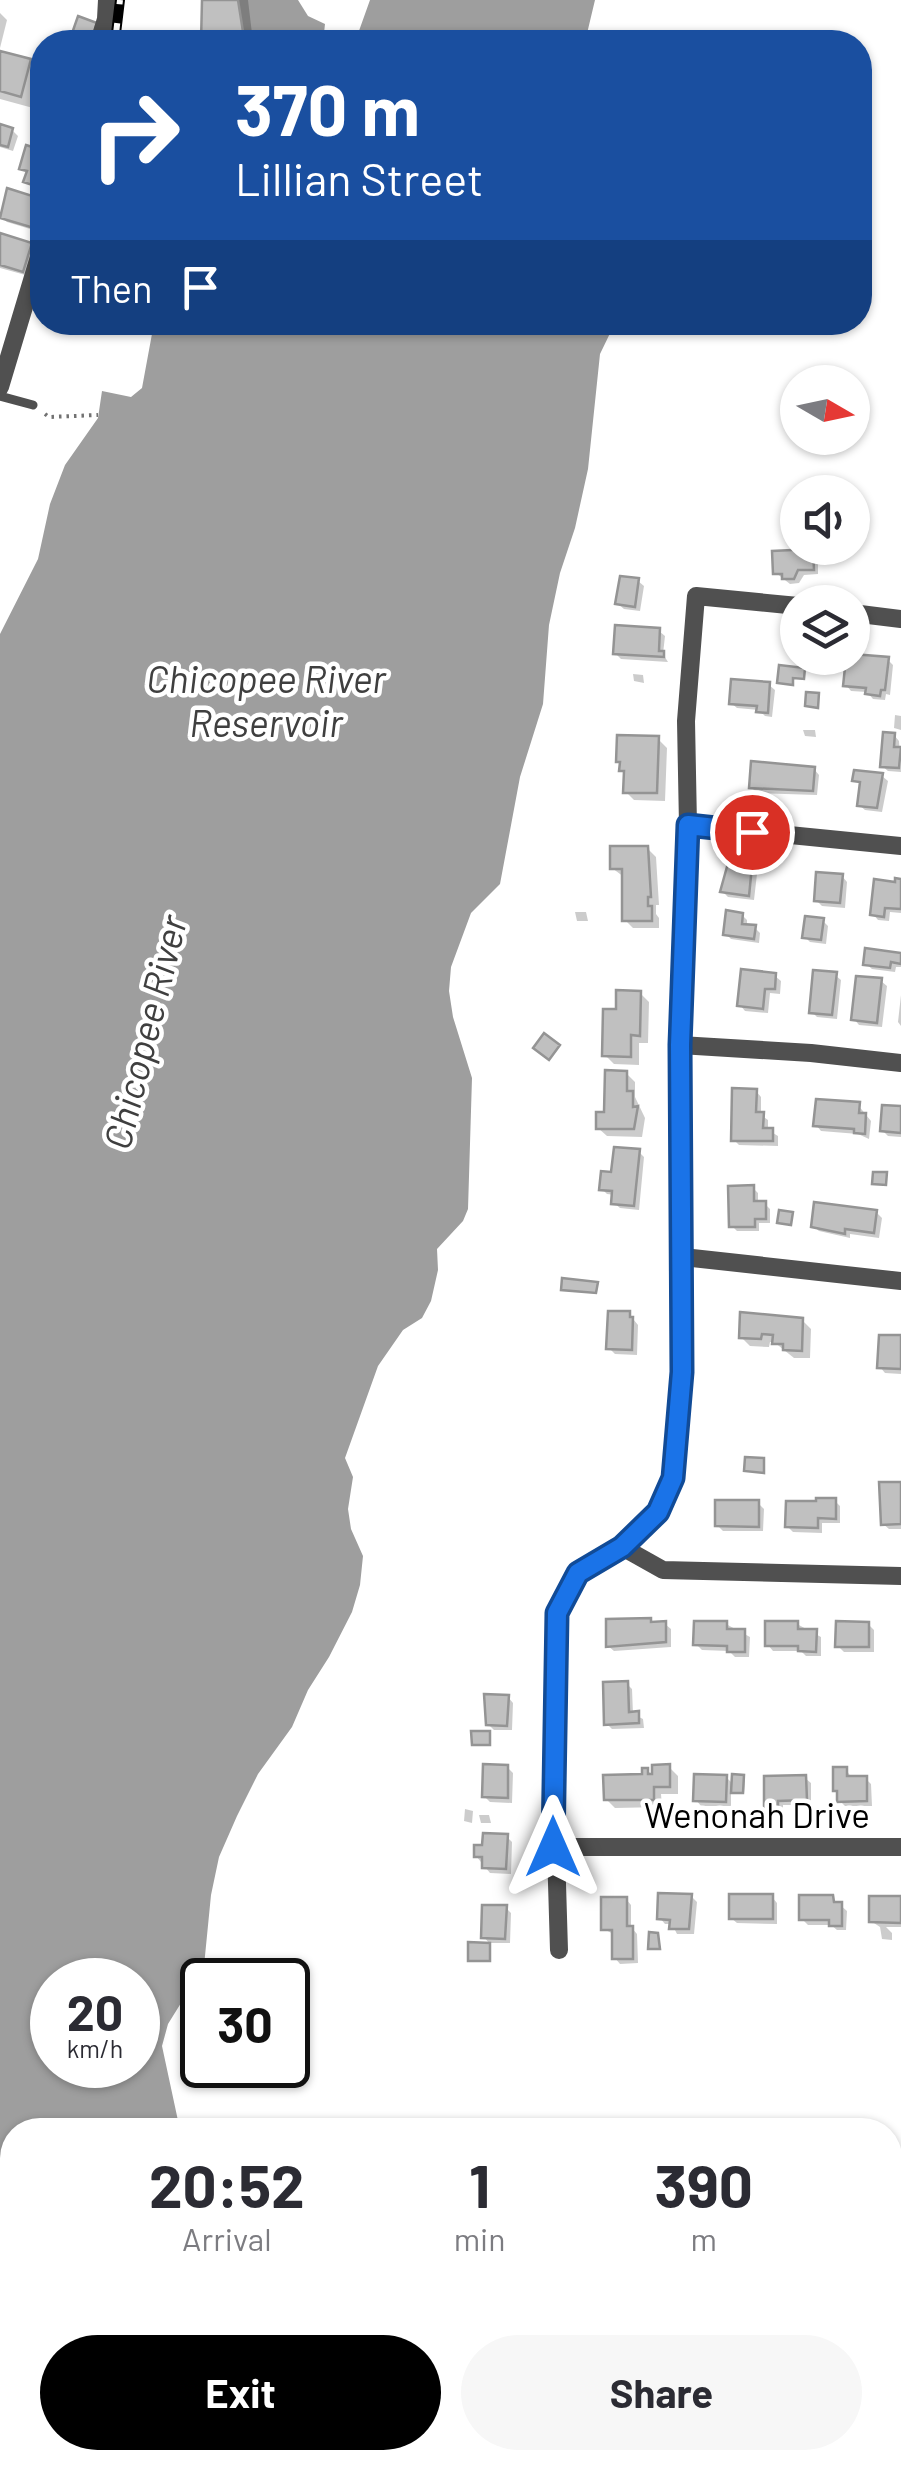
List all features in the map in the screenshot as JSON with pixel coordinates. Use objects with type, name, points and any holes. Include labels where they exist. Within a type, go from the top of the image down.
[{"type":"street","points":[[103,30],[107,0]]},
{"type":"street","points":[[0,388],[4,361],[30,282]]},
{"type":"street","points":[[558,1950],[553,1847],[557,1613],[578,1573],[622,1547],[658,1512],[673,1478],[682,1372],[680,1045],[688,825],[686,720],[696,596],[780,604]]},
{"type":"street","points":[[870,615],[901,618]]},
{"type":"street","points":[[688,825],[901,846]]},
{"type":"street","points":[[680,1045],[901,1063]]},
{"type":"street","points":[[683,1257],[901,1282]]},
{"type":"street","points":[[622,1547],[663,1570],[901,1576]]},
{"type":"street","name":"Wenonah Drive","points":[[553,1847],[901,1847]]},
{"type":"lane","points":[[0,396],[33,405]]},
{"type":"path","points":[[33,405],[49,417],[98,415]]},
{"type":"water","points":[[235,0],[298,0],[308,16],[325,24],[324,30],[239,30]]},
{"type":"water","points":[[370,0],[595,0],[588,30],[359,30]]},
{"type":"water","name":"Chicopee River Reservoir","points":[[152,335],[609,335],[600,354],[588,469],[549,625],[543,704],[520,777],[500,884],[471,913],[451,967],[453,1017],[472,1078],[468,1209],[463,1221],[437,1249],[438,1270],[431,1301],[422,1318],[403,1330],[378,1366],[345,1458],[353,1477],[348,1509],[351,1529],[363,1556],[352,1612],[292,1727],[258,1774],[219,1857],[205,1958],[180,1958],[180,2005],[168,2024],[162,2046],[177,2118],[0,2118],[0,634],[38,559],[50,504],[65,465],[98,418],[102,391],[131,397],[142,388]]},
{"type":"building","points":[[202,0],[238,0],[243,30],[201,30]]},
{"type":"building","points":[[78,16],[97,23],[95,30],[73,30]]},
{"type":"building","points":[[0,51],[30,59],[21,97],[0,91]]},
{"type":"building","points":[[0,124],[13,128],[8,147],[0,145]]},
{"type":"building","points":[[26,145],[30,146],[30,184],[23,182],[27,171],[19,169]]},
{"type":"building","points":[[7,188],[30,195],[30,227],[0,218]]},
{"type":"building","points":[[0,233],[30,242],[23,272],[0,265]]},
{"type":"building","points":[[772,551],[780,551],[780,565],[814,565],[814,570],[798,570],[794,579],[782,579],[782,574],[773,574]]},
{"type":"building","points":[[620,576],[639,578],[635,607],[615,604]]},
{"type":"building","points":[[615,625],[660,628],[659,651],[664,651],[664,657],[613,654]]},
{"type":"building","points":[[870,655],[889,657],[885,690],[881,690],[880,696],[865,694],[866,688],[843,686],[844,675],[870,675]]},
{"type":"building","points":[[779,665],[780,675],[804,675],[804,679],[793,678],[793,685],[777,683]]},
{"type":"building","points":[[731,679],[770,682],[768,713],[756,712],[757,706],[729,704]]},
{"type":"building","points":[[806,692],[819,693],[818,708],[805,706]]},
{"type":"building","points":[[883,732],[895,733],[894,747],[901,747],[899,768],[880,767]]},
{"type":"building","points":[[617,735],[659,736],[657,793],[623,793],[624,771],[619,771],[620,762],[616,762]]},
{"type":"building","points":[[751,761],[815,767],[813,791],[749,788]]},
{"type":"building","points":[[854,770],[883,773],[877,808],[857,806],[860,782],[852,781]]},
{"type":"building","points":[[610,846],[648,846],[648,906],[652,906],[652,921],[622,921],[622,869],[610,869]]},
{"type":"building","points":[[728,863],[752,866],[749,896],[720,892]]},
{"type":"building","points":[[816,872],[843,874],[840,903],[814,901]]},
{"type":"building","points":[[895,878],[901,879],[901,909],[885,908],[884,917],[870,915],[874,879],[895,882]]},
{"type":"building","points":[[726,910],[743,913],[742,924],[756,925],[754,939],[723,935]]},
{"type":"building","points":[[805,916],[824,918],[821,940],[802,938]]},
{"type":"building","points":[[865,948],[901,953],[901,964],[891,962],[890,968],[863,965]]},
{"type":"building","points":[[741,969],[776,973],[775,989],[765,989],[763,1009],[737,1006]]},
{"type":"building","points":[[813,970],[837,972],[832,1015],[809,1013]]},
{"type":"building","points":[[856,976],[882,978],[877,1023],[851,1020]]},
{"type":"building","points":[[616,990],[641,991],[640,1036],[631,1035],[631,1057],[602,1056],[603,1009],[616,1009]]},
{"type":"building","points":[[544,1033],[560,1045],[549,1060],[533,1048]]},
{"type":"building","points":[[605,1070],[627,1071],[627,1091],[633,1091],[633,1107],[638,1106],[634,1129],[596,1129],[596,1112],[604,1112]]},
{"type":"building","points":[[732,1088],[757,1089],[756,1112],[764,1112],[763,1128],[773,1128],[773,1141],[731,1141]]},
{"type":"building","points":[[816,1099],[860,1102],[859,1113],[866,1113],[865,1134],[854,1133],[854,1129],[813,1126]]},
{"type":"building","points":[[882,1105],[901,1106],[901,1133],[880,1131]]},
{"type":"building","points":[[614,1147],[640,1149],[634,1206],[611,1204],[612,1191],[599,1190],[601,1171],[611,1172]]},
{"type":"building","points":[[873,1172],[887,1172],[886,1185],[872,1184]]},
{"type":"building","points":[[754,1185],[754,1201],[766,1201],[766,1219],[755,1219],[755,1227],[729,1227],[728,1186]]},
{"type":"building","points":[[814,1202],[877,1210],[874,1233],[845,1229],[845,1234],[811,1227]]},
{"type":"building","points":[[779,1210],[793,1212],[791,1225],[777,1223]]},
{"type":"building","points":[[562,1278],[598,1282],[596,1293],[561,1290]]},
{"type":"building","points":[[608,1311],[630,1311],[632,1350],[606,1349]]},
{"type":"building","points":[[740,1312],[803,1318],[802,1351],[783,1350],[783,1344],[772,1344],[773,1335],[739,1338]]},
{"type":"building","points":[[879,1335],[901,1335],[901,1369],[877,1368]]},
{"type":"building","points":[[745,1457],[764,1458],[764,1473],[744,1471]]},
{"type":"building","points":[[879,1482],[901,1482],[901,1524],[881,1525]]},
{"type":"building","points":[[836,1498],[836,1519],[818,1518],[818,1528],[785,1527],[786,1501]]},
{"type":"building","points":[[715,1500],[759,1500],[759,1527],[715,1526]]},
{"type":"building","points":[[651,1618],[651,1622],[666,1621],[666,1642],[606,1647],[606,1619]]},
{"type":"building","points":[[694,1621],[727,1621],[727,1629],[745,1629],[745,1652],[727,1652],[727,1646],[693,1645]]},
{"type":"building","points":[[765,1621],[798,1621],[798,1629],[817,1629],[816,1652],[798,1651],[798,1646],[765,1646]]},
{"type":"building","points":[[836,1621],[869,1622],[869,1647],[835,1647]]},
{"type":"building","points":[[628,1681],[629,1712],[639,1711],[639,1723],[604,1725],[603,1682]]},
{"type":"building","points":[[484,1694],[509,1695],[507,1726],[486,1725]]},
{"type":"building","points":[[471,1731],[490,1731],[490,1745],[472,1745]]},
{"type":"building","points":[[483,1764],[508,1765],[508,1798],[482,1797]]},
{"type":"building","points":[[670,1764],[670,1787],[654,1787],[654,1800],[604,1800],[603,1775],[642,1774],[642,1768],[648,1768],[648,1774],[652,1774],[652,1765]]},
{"type":"building","points":[[833,1767],[847,1767],[847,1776],[867,1776],[867,1801],[837,1802]]},
{"type":"building","points":[[694,1774],[727,1775],[726,1802],[693,1801]]},
{"type":"building","points":[[732,1774],[744,1775],[743,1793],[731,1793]]},
{"type":"building","points":[[806,1775],[807,1800],[778,1801],[778,1807],[764,1808],[764,1776]]},
{"type":"building","points":[[483,1833],[508,1834],[506,1869],[482,1868],[482,1857],[474,1857],[474,1845],[482,1845]]},
{"type":"building","points":[[658,1893],[692,1894],[689,1929],[669,1929],[670,1920],[657,1919]]},
{"type":"building","points":[[729,1894],[773,1894],[773,1919],[729,1919]]},
{"type":"building","points":[[799,1895],[833,1895],[834,1902],[842,1902],[842,1926],[829,1926],[829,1920],[799,1920]]},
{"type":"building","points":[[869,1896],[901,1896],[901,1923],[869,1922]]},
{"type":"building","points":[[601,1897],[627,1897],[627,1926],[633,1926],[633,1959],[612,1959],[612,1930],[601,1930]]},
{"type":"building","points":[[482,1905],[507,1905],[505,1939],[481,1938]]},
{"type":"building","points":[[649,1932],[658,1933],[660,1949],[648,1949]]},
{"type":"building","points":[[468,1942],[490,1943],[490,1961],[468,1961]]},
{"type":"railway","points":[[116,30],[120,0]]},
{"type":"route","points":[[553,1847],[557,1613],[578,1573],[622,1547],[658,1512],[673,1478],[682,1372],[680,1045],[688,825],[752,832]]},
{"type":"water label","name":"Chicopee River","points":[[144,1032]]}]
